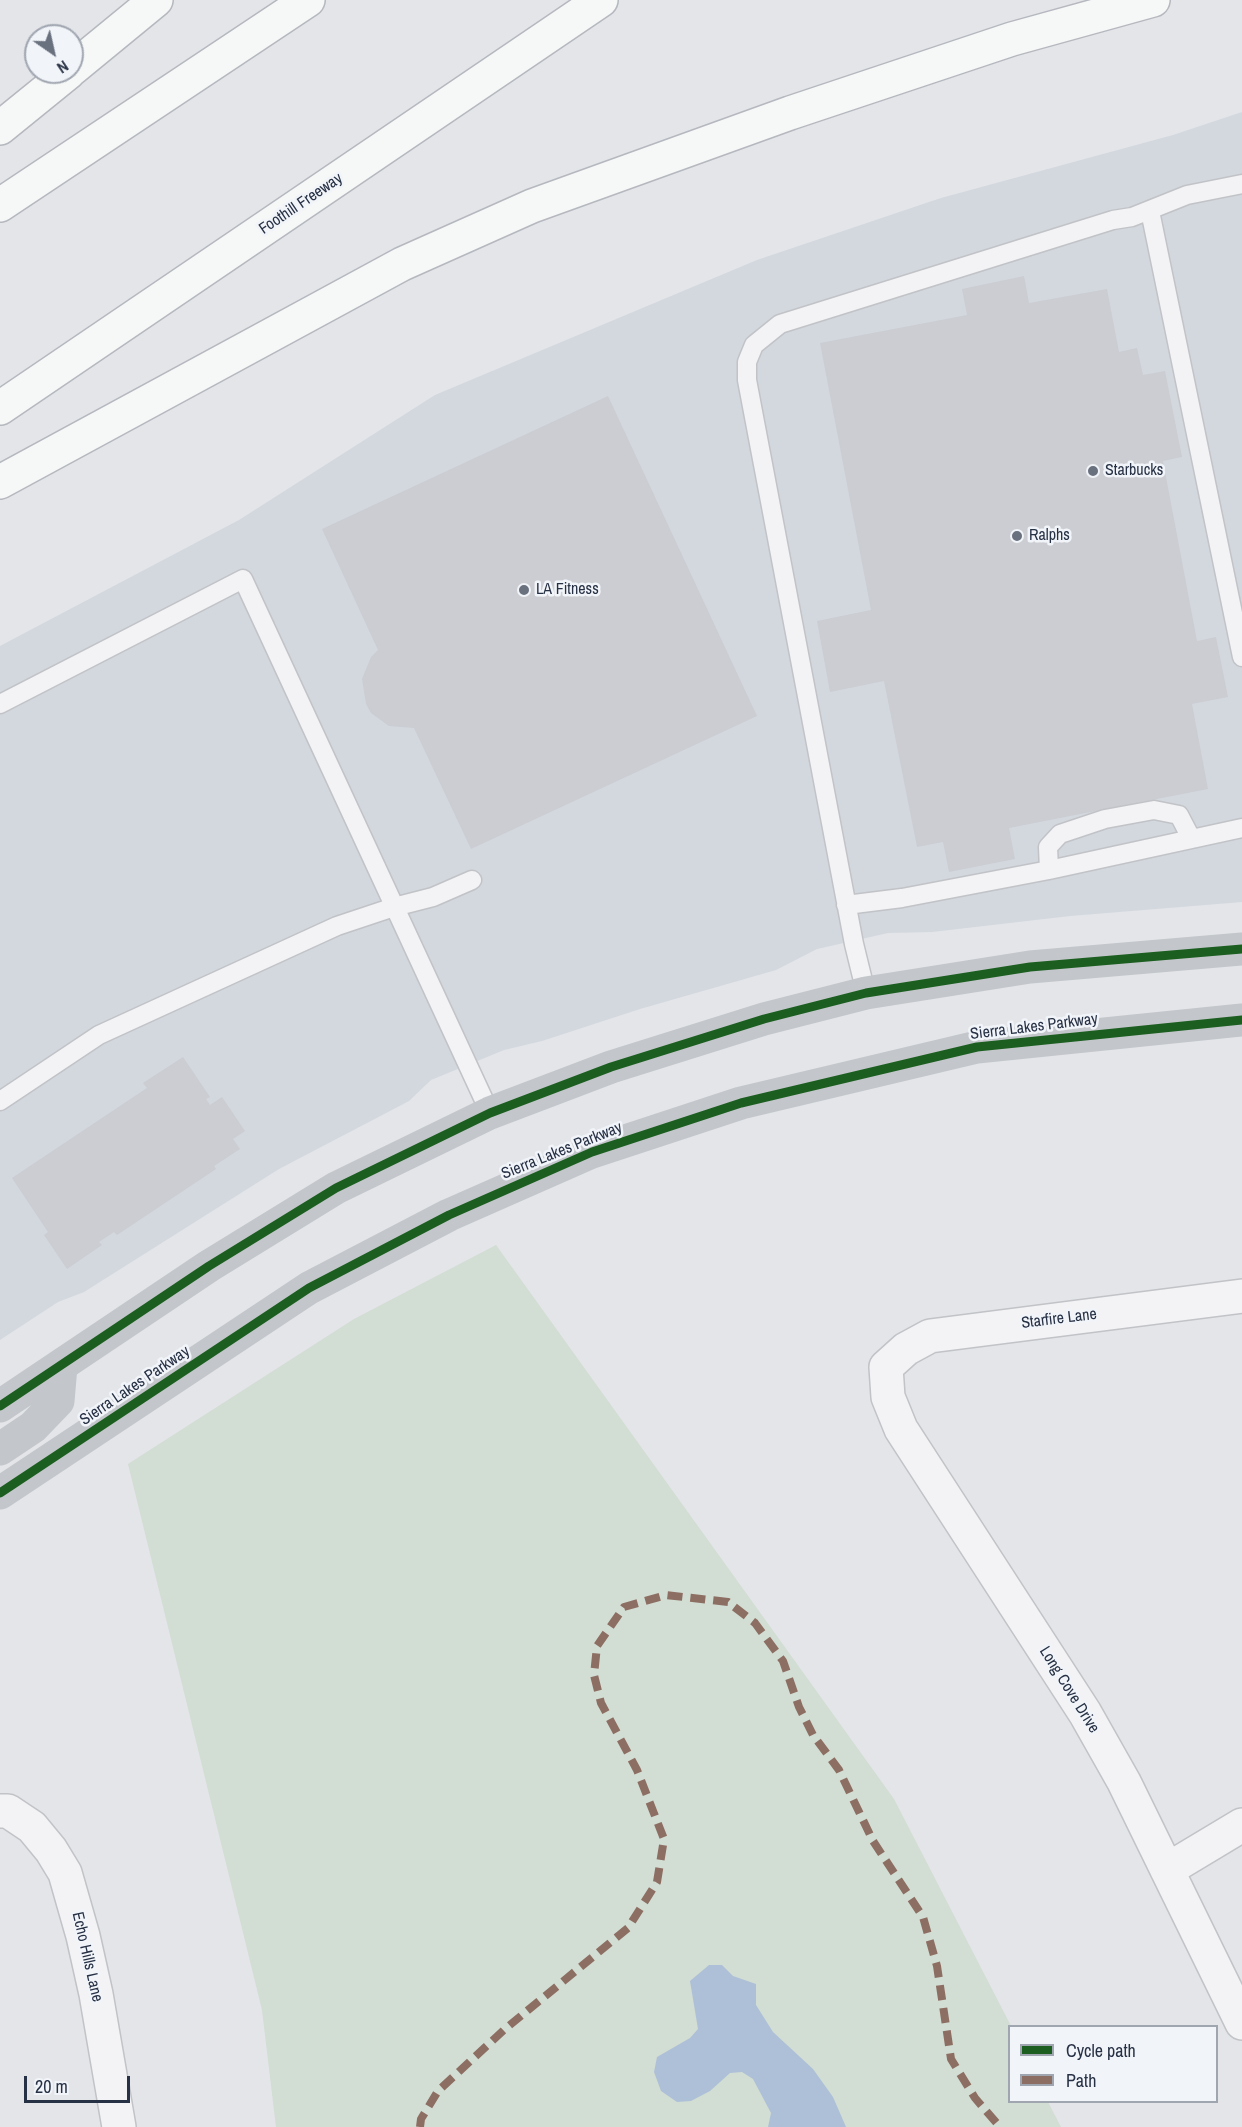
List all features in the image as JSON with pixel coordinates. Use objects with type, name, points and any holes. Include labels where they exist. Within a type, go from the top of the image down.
[{"type":"highway","points":[[84,59],[156,0]]},
{"type":"highway","points":[[0,205],[308,0]]},
{"type":"highway","name":"Foothill Freeway","points":[[0,408],[601,0]]},
{"type":"highway","points":[[0,482],[402,264],[532,206],[779,116],[1012,39],[1153,0]]},
{"type":"highway","points":[[0,128],[54,84]]},
{"type":"street","points":[[0,1406],[209,1266],[336,1188],[490,1113],[611,1066],[764,1020],[866,993],[1030,966],[1242,949]]},
{"type":"street","name":"Sierra Lakes Parkway","points":[[0,1493],[309,1288],[448,1215],[592,1152],[741,1103],[977,1047],[1242,1020]]},
{"type":"street","name":"Starfire Lane","points":[[886,1367],[906,1349],[930,1336],[1242,1296]]},
{"type":"street","points":[[0,1449],[33,1427],[58,1401],[61,1366]]},
{"type":"street","name":"Long Cove Drive","points":[[886,1367],[888,1397],[901,1429],[1085,1713],[1124,1782],[1242,2023]]},
{"type":"street","name":"Echo Hills Lane","points":[[4,1811],[32,1827],[65,1873],[96,1994],[119,2127]]},
{"type":"street","points":[[1167,1870],[1242,1825]]},
{"type":"lane","points":[[866,993],[846,905],[747,380],[747,362],[750,353],[760,338],[780,324],[1113,220],[1150,211],[1187,195],[1242,184]]},
{"type":"lane","points":[[1150,211],[1242,657]]},
{"type":"lane","points":[[0,704],[243,579],[490,1113]]},
{"type":"lane","points":[[1049,870],[1048,846],[1060,834],[1105,819],[1154,810],[1179,815],[1191,838]]},
{"type":"lane","points":[[846,905],[902,898],[1049,870],[1242,828]]},
{"type":"lane","points":[[0,1101],[99,1035],[337,926],[433,897],[472,880]]},
{"type":"shaded area","points":[[1242,112],[1242,902],[1070,916],[932,932],[888,933],[817,949],[776,970],[640,1009],[542,1041],[504,1050],[431,1080],[409,1101],[279,1169],[84,1292],[58,1302],[0,1340],[0,646],[239,520],[435,395],[757,260],[941,198],[1173,135]]},
{"type":"shaded area","points":[[496,1245],[894,1799],[1010,2025],[1008,2025],[1008,2103],[1049,2103],[1061,2127],[276,2127],[262,2010],[128,1464],[354,1319]]},
{"type":"water","points":[[709,1965],[722,1965],[733,1976],[756,1984],[756,2005],[773,2032],[813,2069],[833,2097],[846,2127],[768,2127],[771,2113],[753,2079],[742,2072],[730,2073],[710,2091],[691,2101],[677,2102],[661,2091],[654,2072],[657,2057],[690,2038],[698,2029],[690,1981]]},
{"type":"building","name":"Ralphs","points":[[1024,276],[1029,303],[1107,289],[1119,352],[1137,348],[1143,375],[1165,371],[1182,457],[1163,461],[1197,641],[1216,637],[1228,697],[1192,704],[1208,789],[1009,828],[1015,859],[949,872],[943,842],[917,847],[884,681],[830,692],[817,621],[871,610],[820,343],[967,315],[962,289]]},
{"type":"building","name":"LA Fitness","points":[[608,396],[757,716],[471,849],[414,728],[389,726],[371,713],[366,704],[362,679],[371,657],[378,650],[322,529]]},
{"type":"building","points":[[183,1057],[210,1097],[206,1099],[210,1105],[222,1097],[245,1131],[233,1139],[240,1149],[214,1166],[216,1169],[117,1235],[114,1232],[99,1242],[102,1245],[67,1269],[44,1235],[48,1232],[12,1178],[147,1088],[143,1083]]},
{"type":"marked path","points":[[420,2127],[421,2119],[438,2091],[505,2029],[628,1928],[657,1882],[664,1839],[637,1770],[601,1703],[594,1675],[597,1646],[624,1607],[666,1595],[728,1602],[755,1623],[783,1661],[799,1707],[813,1735],[839,1770],[873,1841],[923,1917],[937,1966],[951,2059],[975,2098],[1000,2127]]},
{"type":"cycle path","points":[[0,1406],[209,1266],[336,1188],[490,1113],[611,1067],[764,1019],[866,993],[1030,967],[1242,949]]},
{"type":"cycle path","points":[[0,1493],[309,1288],[449,1215],[592,1152],[741,1103],[977,1047],[1242,1020]]},
{"type":"place","name":"Starbucks","points":[[1093,471]]},
{"type":"place","name":"Ralphs","points":[[1017,536]]},
{"type":"place","name":"LA Fitness","points":[[524,590]]}]
